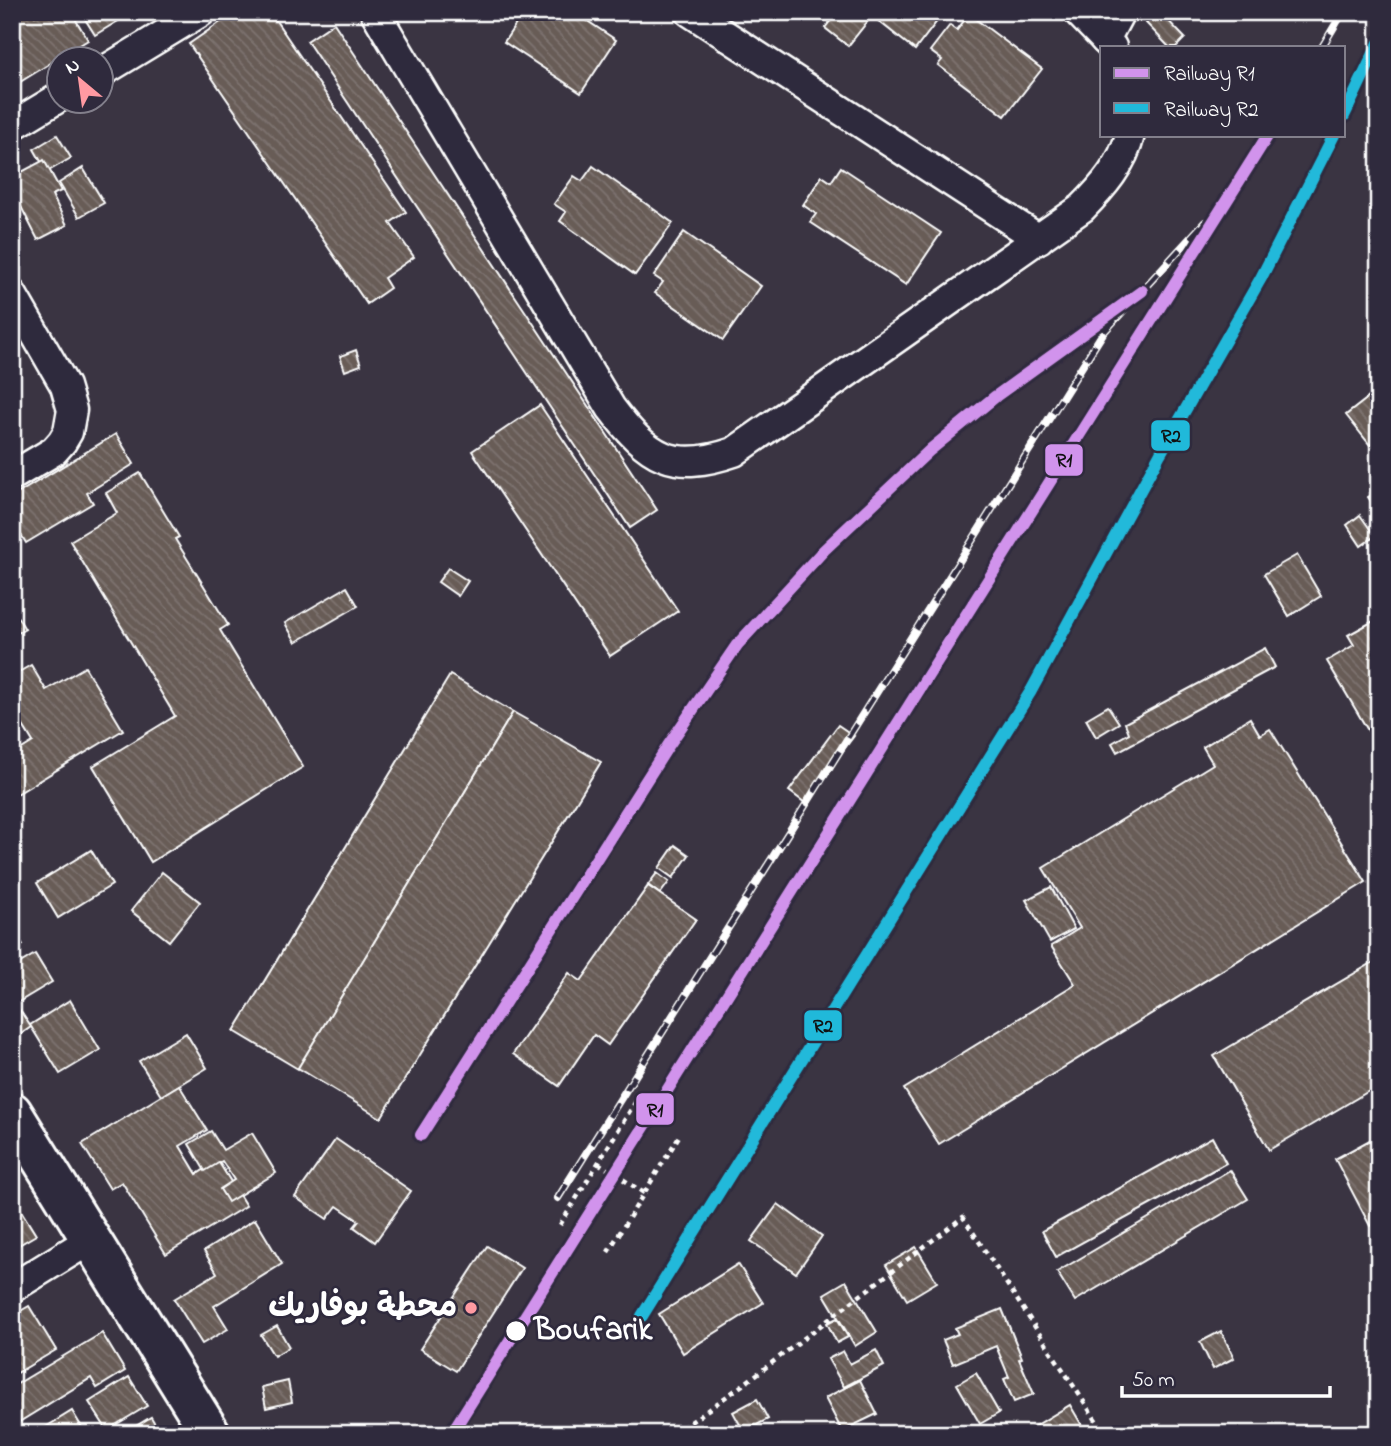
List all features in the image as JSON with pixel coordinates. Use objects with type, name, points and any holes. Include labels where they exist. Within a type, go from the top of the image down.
[{"type":"main road","points":[[12,1112],[211,1434]]},
{"type":"street","points":[[116,64],[201,12]]},
{"type":"street","points":[[375,12],[611,408],[630,433],[650,449],[669,459],[692,463],[734,452],[1083,208],[1105,184],[1127,148],[1130,136]]},
{"type":"street","points":[[690,12],[1039,239]]},
{"type":"street","points":[[1078,12],[1109,44],[1120,12]]},
{"type":"street","points":[[12,126],[46,105]]},
{"type":"street","points":[[12,294],[65,386],[72,410],[68,432],[54,451],[12,476]]},
{"type":"street","points":[[12,1288],[90,1240]]},
{"type":"path","points":[[560,1225],[636,1101]]},
{"type":"path","points":[[608,1252],[681,1133]]},
{"type":"path","points":[[598,1163],[644,1193]]},
{"type":"path","points":[[674,1434],[963,1217],[1105,1434]]},
{"type":"building","points":[[12,12],[32,12],[35,16],[41,12],[71,12],[88,40],[78,46],[46,46],[46,66],[12,87]]},
{"type":"building","points":[[96,12],[133,12],[95,35],[85,19]]},
{"type":"building","points":[[235,12],[270,12],[406,212],[390,223],[414,257],[384,278],[390,288],[367,304],[189,44]]},
{"type":"building","points":[[524,12],[574,12],[616,40],[581,93],[504,42]]},
{"type":"building","points":[[837,12],[944,12],[915,50],[872,16],[848,46],[825,28]]},
{"type":"building","points":[[1156,12],[1160,12],[1185,38],[1177,46],[1168,46],[1146,23]]},
{"type":"building","points":[[969,14],[1042,69],[1005,116],[938,65],[942,60],[930,51],[950,25],[957,30]]},
{"type":"building","points":[[334,23],[657,510],[630,528],[307,41]]},
{"type":"building","points":[[57,135],[71,158],[47,172],[34,149]]},
{"type":"building","points":[[44,160],[61,191],[52,195],[67,225],[38,240],[12,189],[12,177]]},
{"type":"building","points":[[593,166],[673,223],[635,275],[560,221],[566,212],[554,204],[574,176],[582,181]]},
{"type":"building","points":[[841,167],[941,233],[906,285],[810,222],[816,214],[803,205],[822,176],[831,182]]},
{"type":"building","points":[[83,168],[104,203],[79,217],[59,183]]},
{"type":"building","points":[[684,232],[761,286],[723,340],[655,293],[663,282],[654,276]]},
{"type":"building","points":[[356,350],[361,365],[345,371],[340,356]]},
{"type":"building","points":[[1373,394],[1379,402],[1379,438],[1370,445],[1346,415]]},
{"type":"building","points":[[540,405],[678,611],[610,656],[472,451]]},
{"type":"building","points":[[116,434],[134,464],[87,493],[93,503],[26,543],[12,520],[12,497]]},
{"type":"building","points":[[140,473],[179,537],[175,539],[228,625],[220,630],[303,767],[151,862],[93,766],[175,716],[70,541],[117,513],[106,493]]},
{"type":"building","points":[[1379,491],[1379,501],[1373,504],[1368,497]]},
{"type":"building","points":[[1360,515],[1375,536],[1361,546],[1347,525]]},
{"type":"building","points":[[1297,555],[1321,596],[1289,616],[1264,574]]},
{"type":"building","points":[[448,568],[468,581],[458,596],[438,582]]},
{"type":"building","points":[[347,587],[358,606],[296,642],[285,623]]},
{"type":"building","points":[[12,608],[25,629],[12,636]]},
{"type":"building","points":[[1379,618],[1379,749],[1327,661],[1354,645],[1348,635]]},
{"type":"building","points":[[1265,648],[1275,667],[1117,752],[1112,743],[1129,733],[1125,723]]},
{"type":"building","points":[[31,665],[46,690],[85,667],[123,730],[12,797],[12,755],[33,742],[19,719],[12,723],[12,676]]},
{"type":"building","points":[[450,675],[513,712],[298,1069],[234,1031]]},
{"type":"building","points":[[1108,706],[1119,723],[1096,737],[1086,719]]},
{"type":"building","points":[[513,712],[601,762],[381,1118],[298,1068]]},
{"type":"building","points":[[1250,718],[1260,735],[1270,729],[1366,882],[939,1144],[904,1089],[1075,984],[1051,946],[1080,928],[1043,868],[1213,764],[1203,747]]},
{"type":"building","points":[[838,725],[854,736],[804,802],[789,791]]},
{"type":"building","points":[[675,845],[689,855],[673,878],[659,868]]},
{"type":"building","points":[[91,850],[112,885],[58,918],[37,883]]},
{"type":"building","points":[[162,872],[200,902],[169,941],[131,911]]},
{"type":"building","points":[[657,873],[669,882],[660,894],[648,885]]},
{"type":"building","points":[[648,886],[696,919],[608,1045],[594,1035],[559,1086],[513,1054],[569,973],[581,981]]},
{"type":"building","points":[[1051,887],[1074,929],[1050,942],[1026,900]]},
{"type":"building","points":[[12,927],[23,945],[12,952]]},
{"type":"building","points":[[35,954],[52,982],[12,1006],[12,968]]},
{"type":"building","points":[[1379,959],[1379,1085],[1269,1150],[1214,1056]]},
{"type":"building","points":[[70,1000],[100,1050],[60,1074],[30,1025]]},
{"type":"building","points":[[19,1009],[31,1027],[21,1034],[12,1020],[12,1013]]},
{"type":"building","points":[[186,1033],[207,1068],[161,1096],[139,1061]]},
{"type":"building","points":[[179,1085],[207,1130],[180,1146],[197,1174],[218,1161],[246,1206],[166,1254],[122,1182],[110,1189],[82,1144]]},
{"type":"building","points":[[211,1131],[223,1150],[252,1133],[276,1173],[228,1202],[220,1189],[234,1180],[222,1161],[205,1171],[189,1144]]},
{"type":"building","points":[[1379,1135],[1379,1221],[1370,1226],[1335,1159]]},
{"type":"building","points":[[1212,1137],[1226,1163],[1056,1257],[1042,1231]]},
{"type":"building","points":[[336,1139],[411,1191],[375,1242],[354,1227],[359,1221],[337,1206],[327,1219],[295,1197]]},
{"type":"building","points":[[1230,1170],[1248,1199],[1075,1301],[1057,1272]]},
{"type":"building","points":[[12,1196],[36,1235],[12,1249]]},
{"type":"building","points":[[778,1204],[822,1236],[796,1273],[751,1241]]},
{"type":"building","points":[[255,1219],[282,1264],[214,1306],[228,1329],[202,1344],[174,1299],[217,1273],[204,1251]]},
{"type":"building","name":"محطة بوفاريك","points":[[487,1246],[522,1268],[456,1371],[420,1349]]},
{"type":"building","points":[[916,1247],[937,1282],[907,1300],[886,1265]]},
{"type":"building","points":[[738,1264],[763,1303],[683,1353],[659,1314]]},
{"type":"building","points":[[846,1281],[877,1332],[855,1346],[824,1294]]},
{"type":"building","points":[[29,1306],[56,1350],[12,1376],[12,1316]]},
{"type":"building","points":[[1002,1309],[1034,1394],[1014,1402],[1004,1379],[1009,1377],[996,1346],[953,1364],[943,1340],[958,1334],[955,1328]]},
{"type":"building","points":[[837,1318],[848,1337],[837,1343],[827,1323]]},
{"type":"building","points":[[277,1326],[289,1347],[274,1356],[261,1335]]},
{"type":"building","points":[[1221,1331],[1234,1358],[1213,1369],[1200,1342]]},
{"type":"building","points":[[102,1333],[125,1371],[97,1388],[91,1378],[16,1424],[22,1434],[12,1434],[12,1387]]},
{"type":"building","points":[[876,1350],[884,1366],[844,1387],[828,1359],[843,1351],[850,1364]]},
{"type":"building","points":[[976,1373],[999,1413],[980,1424],[957,1384]]},
{"type":"building","points":[[129,1377],[147,1406],[107,1430],[89,1402]]},
{"type":"building","points":[[860,1380],[877,1414],[842,1431],[825,1398]]},
{"type":"building","points":[[288,1381],[292,1402],[266,1408],[262,1387]]},
{"type":"building","points":[[757,1399],[768,1419],[744,1432],[733,1412]]},
{"type":"building","points":[[1070,1405],[1087,1434],[1022,1434]]},
{"type":"building","points":[[72,1411],[86,1434],[43,1434],[41,1430]]},
{"type":"building","points":[[151,1417],[161,1434],[123,1434]]},
{"type":"railway","points":[[1323,46],[1343,12]]},
{"type":"railway","points":[[1346,112],[1379,43]]},
{"type":"railway","points":[[451,1434],[1267,136]]},
{"type":"railway","points":[[642,1316],[1031,691],[1160,454],[1261,278],[1333,136]]},
{"type":"railway","points":[[558,1198],[1103,333],[1205,222]]},
{"type":"railway","points":[[421,1135],[668,746],[737,645],[824,550],[930,450],[996,396],[1114,310]]},
{"type":"rail line","name":"R2","points":[[1346,112],[1379,43]]},
{"type":"rail line","name":"R1","points":[[451,1434],[1267,136]]},
{"type":"rail line","name":"R2","points":[[642,1316],[1031,691],[1160,454],[1261,278],[1333,136]]},
{"type":"rail line","name":"R1","points":[[421,1135],[668,746],[737,645],[824,550],[930,450],[996,396],[1142,291]]},
{"type":"place","name":"محطة بوفاريك","points":[[471,1308]]},
{"type":"place","name":"Boufarik","points":[[516,1331]]}]
